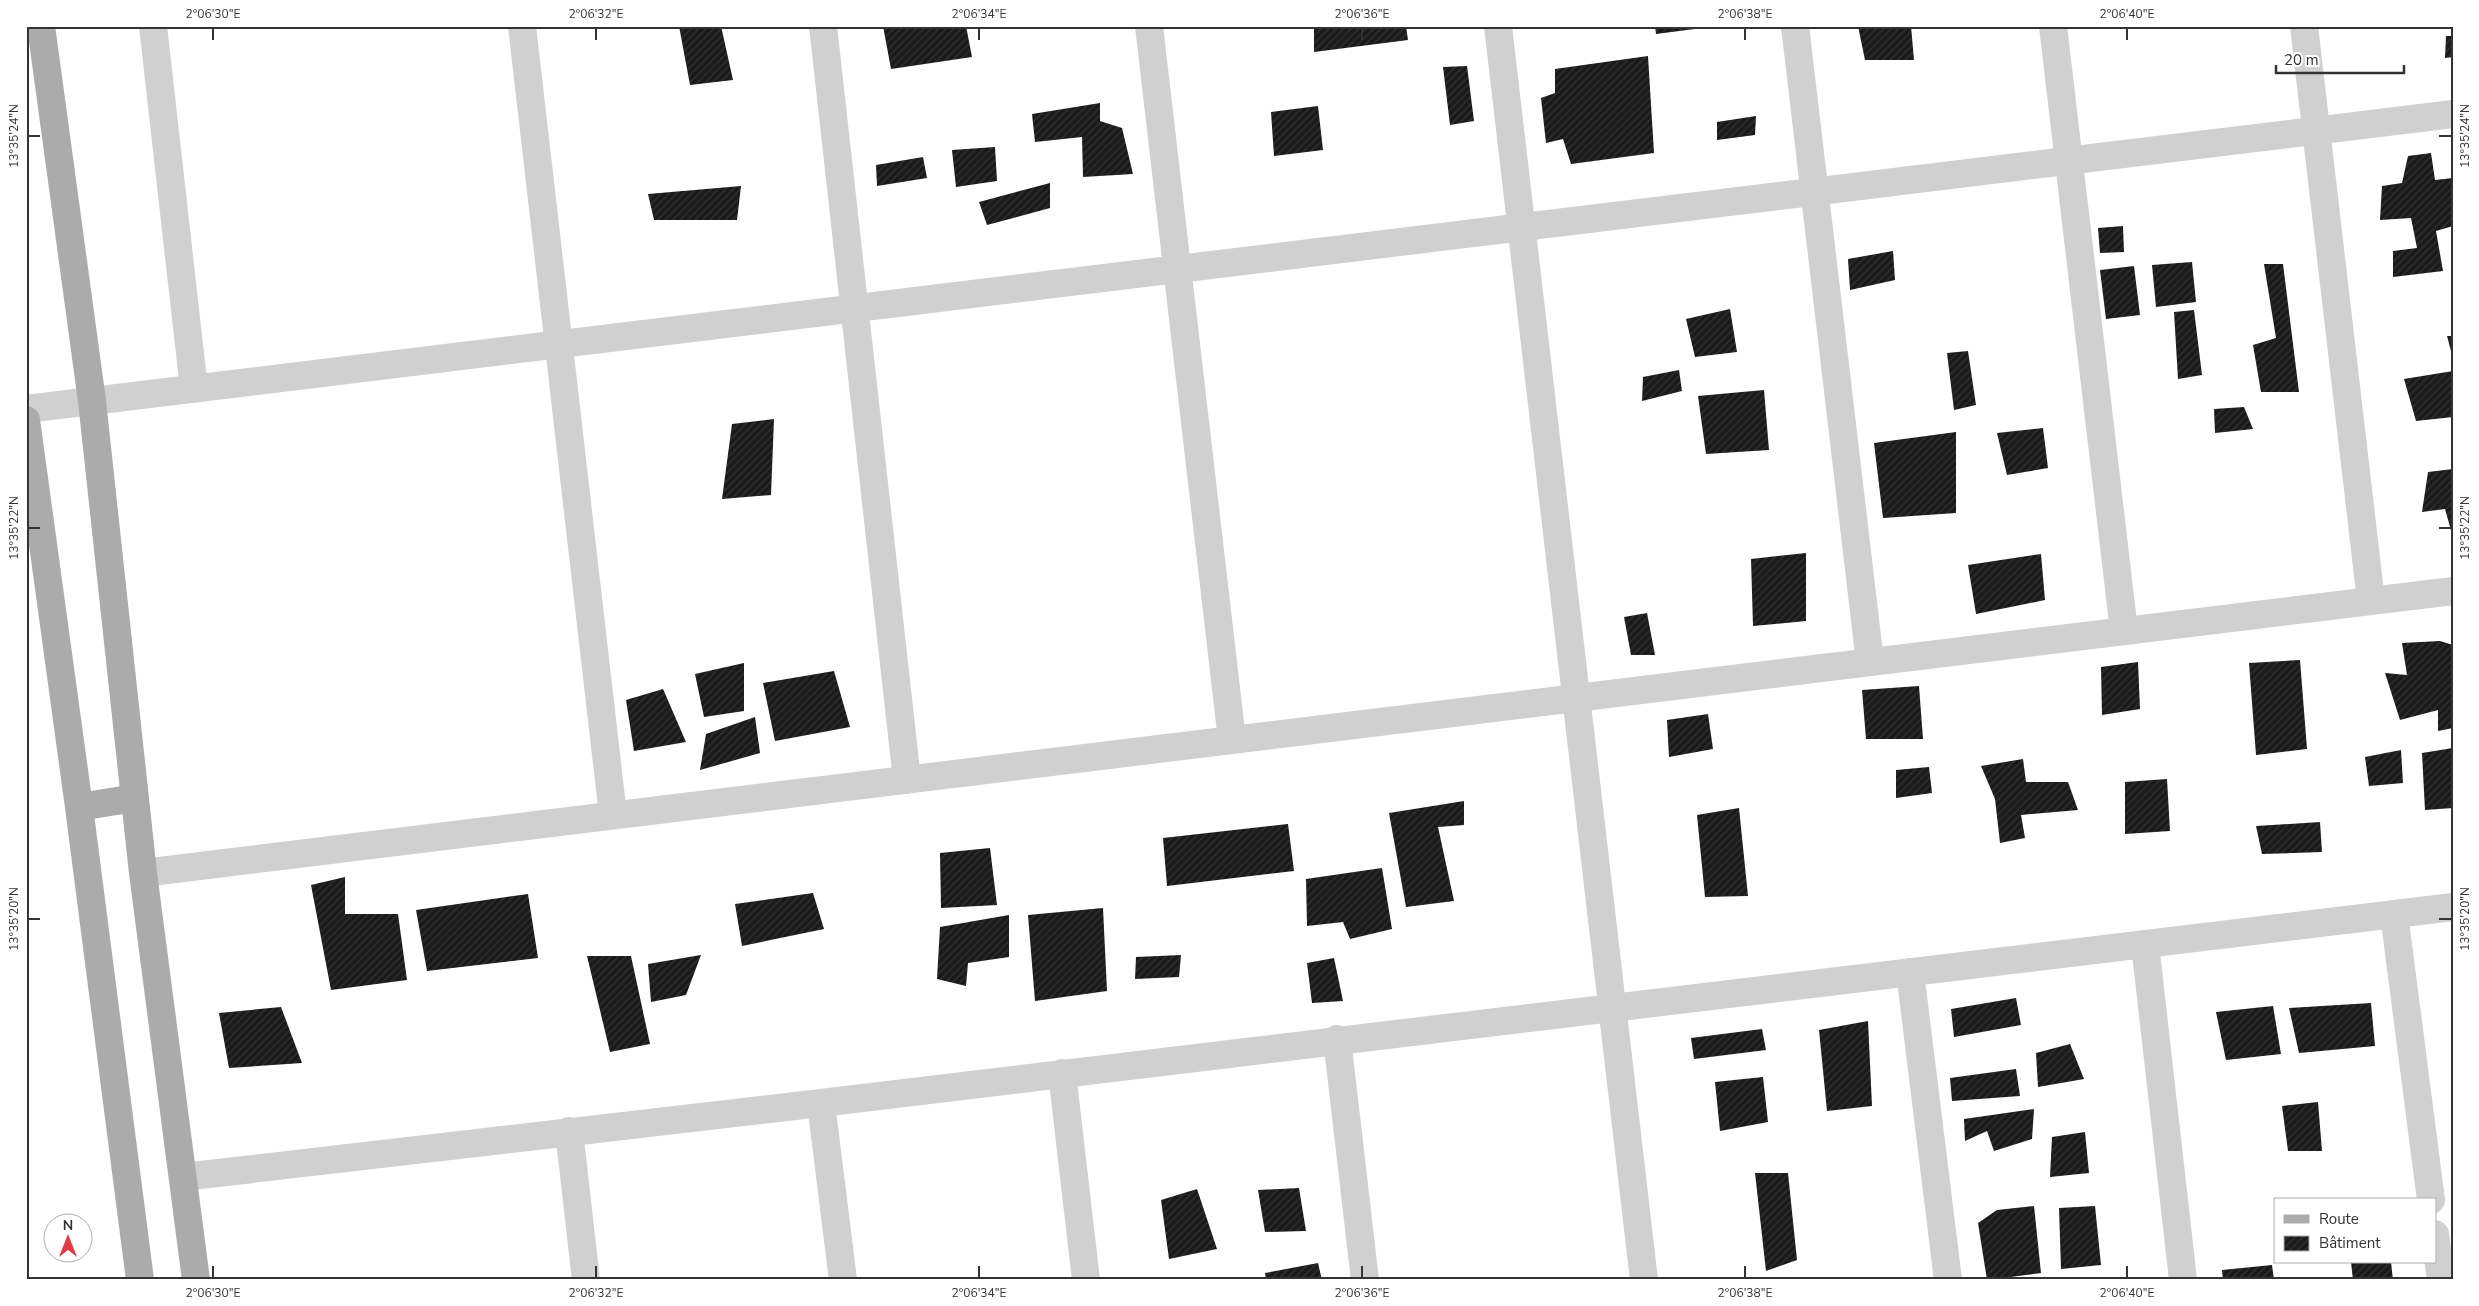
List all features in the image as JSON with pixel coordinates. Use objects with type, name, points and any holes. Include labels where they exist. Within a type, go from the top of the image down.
[{"type":"main road","points":[[41,26],[92,401],[106,546],[143,873],[196,1280]]},
{"type":"main road","points":[[26,420],[79,807],[140,1280]]},
{"type":"main road","points":[[79,807],[135,798]]},
{"type":"street","points":[[153,26],[194,389]]},
{"type":"street","points":[[522,26],[613,815]]},
{"type":"street","points":[[823,26],[856,308],[907,780]]},
{"type":"street","points":[[1149,26],[1232,740]]},
{"type":"street","points":[[1498,26],[1644,1280]]},
{"type":"street","points":[[1795,26],[1870,662]]},
{"type":"street","points":[[2053,26],[2124,632]]},
{"type":"street","points":[[2304,26],[2371,601]]},
{"type":"street","points":[[26,409],[2453,114]]},
{"type":"street","points":[[143,873],[2453,591]]},
{"type":"street","points":[[183,1177],[822,1103],[1337,1039],[2453,907]]},
{"type":"street","points":[[2394,914],[2431,1198]]},
{"type":"street","points":[[2145,944],[2183,1280]]},
{"type":"street","points":[[1910,972],[1948,1280]]},
{"type":"street","points":[[1337,1039],[1365,1280]]},
{"type":"street","points":[[1062,1073],[1086,1280]]},
{"type":"street","points":[[822,1103],[843,1280]]},
{"type":"street","points":[[569,1131],[586,1280]]},
{"type":"street","points":[[2436,1242],[2441,1280]]},
{"type":"building","points":[[679,26],[721,26],[733,80],[690,85]]},
{"type":"building","points":[[883,26],[966,26],[972,57],[891,69]]},
{"type":"building","points":[[1256,26],[1296,26],[1296,28],[1257,29]]},
{"type":"building","points":[[1343,26],[1406,26],[1408,40],[1314,52],[1314,29]]},
{"type":"building","points":[[1655,26],[1710,26],[1710,27],[1656,34]]},
{"type":"building","points":[[1858,26],[1911,26],[1914,60],[1865,60]]},
{"type":"building","points":[[2446,36],[2453,36],[2453,57],[2445,58]]},
{"type":"building","points":[[1648,56],[1654,153],[1571,164],[1563,139],[1546,143],[1541,98],[1555,93],[1555,69]]},
{"type":"building","points":[[1467,66],[1474,121],[1450,125],[1443,67]]},
{"type":"building","points":[[1100,103],[1100,121],[1122,128],[1133,174],[1083,177],[1082,137],[1035,142],[1032,114]]},
{"type":"building","points":[[1318,106],[1323,150],[1274,156],[1271,112]]},
{"type":"building","points":[[1756,116],[1755,135],[1717,140],[1717,122]]},
{"type":"building","points":[[995,147],[997,181],[956,187],[952,150]]},
{"type":"building","points":[[2431,153],[2435,180],[2453,178],[2453,226],[2436,231],[2443,271],[2393,277],[2393,251],[2417,248],[2411,218],[2380,220],[2382,186],[2402,183],[2408,156]]},
{"type":"building","points":[[923,157],[927,178],[877,186],[876,165]]},
{"type":"building","points":[[1050,183],[1050,208],[987,225],[979,202]]},
{"type":"building","points":[[741,186],[737,220],[654,220],[648,194]]},
{"type":"building","points":[[2123,226],[2124,252],[2100,253],[2098,228]]},
{"type":"building","points":[[1893,251],[1895,280],[1850,290],[1848,259]]},
{"type":"building","points":[[2192,262],[2196,302],[2156,307],[2152,265]]},
{"type":"building","points":[[2264,264],[2283,264],[2299,392],[2261,392],[2253,345],[2276,338]]},
{"type":"building","points":[[2134,266],[2140,315],[2106,319],[2100,270]]},
{"type":"building","points":[[1730,309],[1737,352],[1695,357],[1686,319]]},
{"type":"building","points":[[2194,310],[2202,375],[2178,379],[2174,312]]},
{"type":"building","points":[[2447,336],[2453,336],[2453,355],[2452,355]]},
{"type":"building","points":[[1968,351],[1976,405],[1954,410],[1947,353]]},
{"type":"building","points":[[1679,370],[1682,391],[1642,401],[1643,377]]},
{"type":"building","points":[[2453,371],[2453,417],[2416,421],[2404,379]]},
{"type":"building","points":[[1764,390],[1769,450],[1706,454],[1698,396]]},
{"type":"building","points":[[2244,407],[2253,429],[2215,433],[2214,409]]},
{"type":"building","points":[[774,419],[771,495],[722,499],[732,424]]},
{"type":"building","points":[[2043,428],[2048,468],[2007,475],[1997,433]]},
{"type":"building","points":[[1956,432],[1956,513],[1883,518],[1874,443]]},
{"type":"building","points":[[2453,469],[2452,534],[2445,509],[2422,512],[2428,472]]},
{"type":"building","points":[[1806,553],[1806,621],[1753,626],[1751,559]]},
{"type":"building","points":[[2041,554],[2045,600],[1976,614],[1968,565]]},
{"type":"building","points":[[1647,613],[1655,655],[1631,655],[1624,617]]},
{"type":"building","points":[[2440,641],[2453,645],[2453,728],[2438,731],[2438,710],[2400,720],[2385,673],[2407,675],[2402,643]]},
{"type":"building","points":[[2300,660],[2307,749],[2256,755],[2249,663]]},
{"type":"building","points":[[2138,662],[2140,709],[2102,715],[2101,667]]},
{"type":"building","points":[[744,663],[744,711],[704,717],[695,674]]},
{"type":"building","points":[[834,671],[850,727],[775,741],[763,683]]},
{"type":"building","points":[[1919,686],[1923,739],[1866,739],[1862,690]]},
{"type":"building","points":[[663,689],[686,742],[634,751],[626,700]]},
{"type":"building","points":[[1708,714],[1713,749],[1669,757],[1667,720]]},
{"type":"building","points":[[755,717],[760,753],[700,770],[706,734]]},
{"type":"building","points":[[2453,748],[2453,808],[2425,810],[2422,753]]},
{"type":"building","points":[[2401,750],[2403,783],[2369,786],[2365,757]]},
{"type":"building","points":[[2023,759],[2026,782],[2068,782],[2078,810],[2021,815],[2025,838],[2000,843],[1995,799],[1981,766]]},
{"type":"building","points":[[1929,767],[1932,793],[1896,798],[1896,770]]},
{"type":"building","points":[[2167,779],[2170,831],[2125,834],[2125,782]]},
{"type":"building","points":[[1464,801],[1464,825],[1438,827],[1454,901],[1406,907],[1389,813]]},
{"type":"building","points":[[1739,808],[1748,896],[1705,897],[1697,815]]},
{"type":"building","points":[[2320,822],[2322,852],[2262,854],[2256,826]]},
{"type":"building","points":[[1288,824],[1294,871],[1167,886],[1163,838]]},
{"type":"building","points":[[990,848],[997,905],[941,908],[940,853]]},
{"type":"building","points":[[1382,868],[1392,929],[1350,939],[1343,922],[1307,926],[1306,879]]},
{"type":"building","points":[[345,877],[345,914],[398,914],[407,980],[331,990],[311,885]]},
{"type":"building","points":[[813,893],[824,929],[742,946],[735,904]]},
{"type":"building","points":[[528,894],[538,958],[427,971],[416,910]]},
{"type":"building","points":[[1103,908],[1107,991],[1035,1001],[1028,915]]},
{"type":"building","points":[[1009,915],[1009,957],[968,963],[966,986],[937,979],[940,927]]},
{"type":"building","points":[[701,955],[686,995],[651,1002],[648,964]]},
{"type":"building","points":[[1181,955],[1179,977],[1135,979],[1136,957]]},
{"type":"building","points":[[587,956],[631,956],[650,1044],[610,1052]]},
{"type":"building","points":[[1334,958],[1343,1001],[1312,1003],[1307,963]]},
{"type":"building","points":[[2016,998],[2021,1025],[1954,1037],[1951,1009]]},
{"type":"building","points":[[2371,1003],[2375,1046],[2299,1053],[2289,1008]]},
{"type":"building","points":[[2273,1006],[2281,1054],[2226,1060],[2216,1012]]},
{"type":"building","points":[[281,1007],[302,1063],[229,1068],[219,1013]]},
{"type":"building","points":[[1868,1021],[1872,1106],[1827,1111],[1819,1030]]},
{"type":"building","points":[[1762,1029],[1766,1050],[1694,1059],[1691,1038]]},
{"type":"building","points":[[2070,1044],[2084,1079],[2038,1087],[2036,1053]]},
{"type":"building","points":[[2016,1069],[2020,1096],[1952,1101],[1950,1078]]},
{"type":"building","points":[[1763,1077],[1768,1122],[1720,1131],[1715,1082]]},
{"type":"building","points":[[2318,1102],[2322,1151],[2288,1151],[2282,1106]]},
{"type":"building","points":[[2034,1109],[2032,1139],[1994,1151],[1987,1131],[1965,1141],[1964,1119]]},
{"type":"building","points":[[2085,1132],[2089,1173],[2050,1177],[2052,1137]]},
{"type":"building","points":[[1755,1173],[1788,1173],[1797,1260],[1766,1271]]},
{"type":"building","points":[[1299,1188],[1306,1231],[1265,1232],[1258,1190]]},
{"type":"building","points":[[1197,1189],[1217,1249],[1169,1259],[1161,1200]]},
{"type":"building","points":[[2034,1206],[2041,1273],[1987,1280],[1978,1223],[1997,1210]]},
{"type":"building","points":[[2095,1206],[2101,1265],[2061,1269],[2059,1208]]},
{"type":"building","points":[[1318,1263],[1322,1280],[1266,1280],[1265,1273]]},
{"type":"building","points":[[2351,1264],[2391,1264],[2393,1280],[2353,1280]]},
{"type":"building","points":[[2272,1265],[2274,1280],[2223,1280],[2222,1270]]}]
